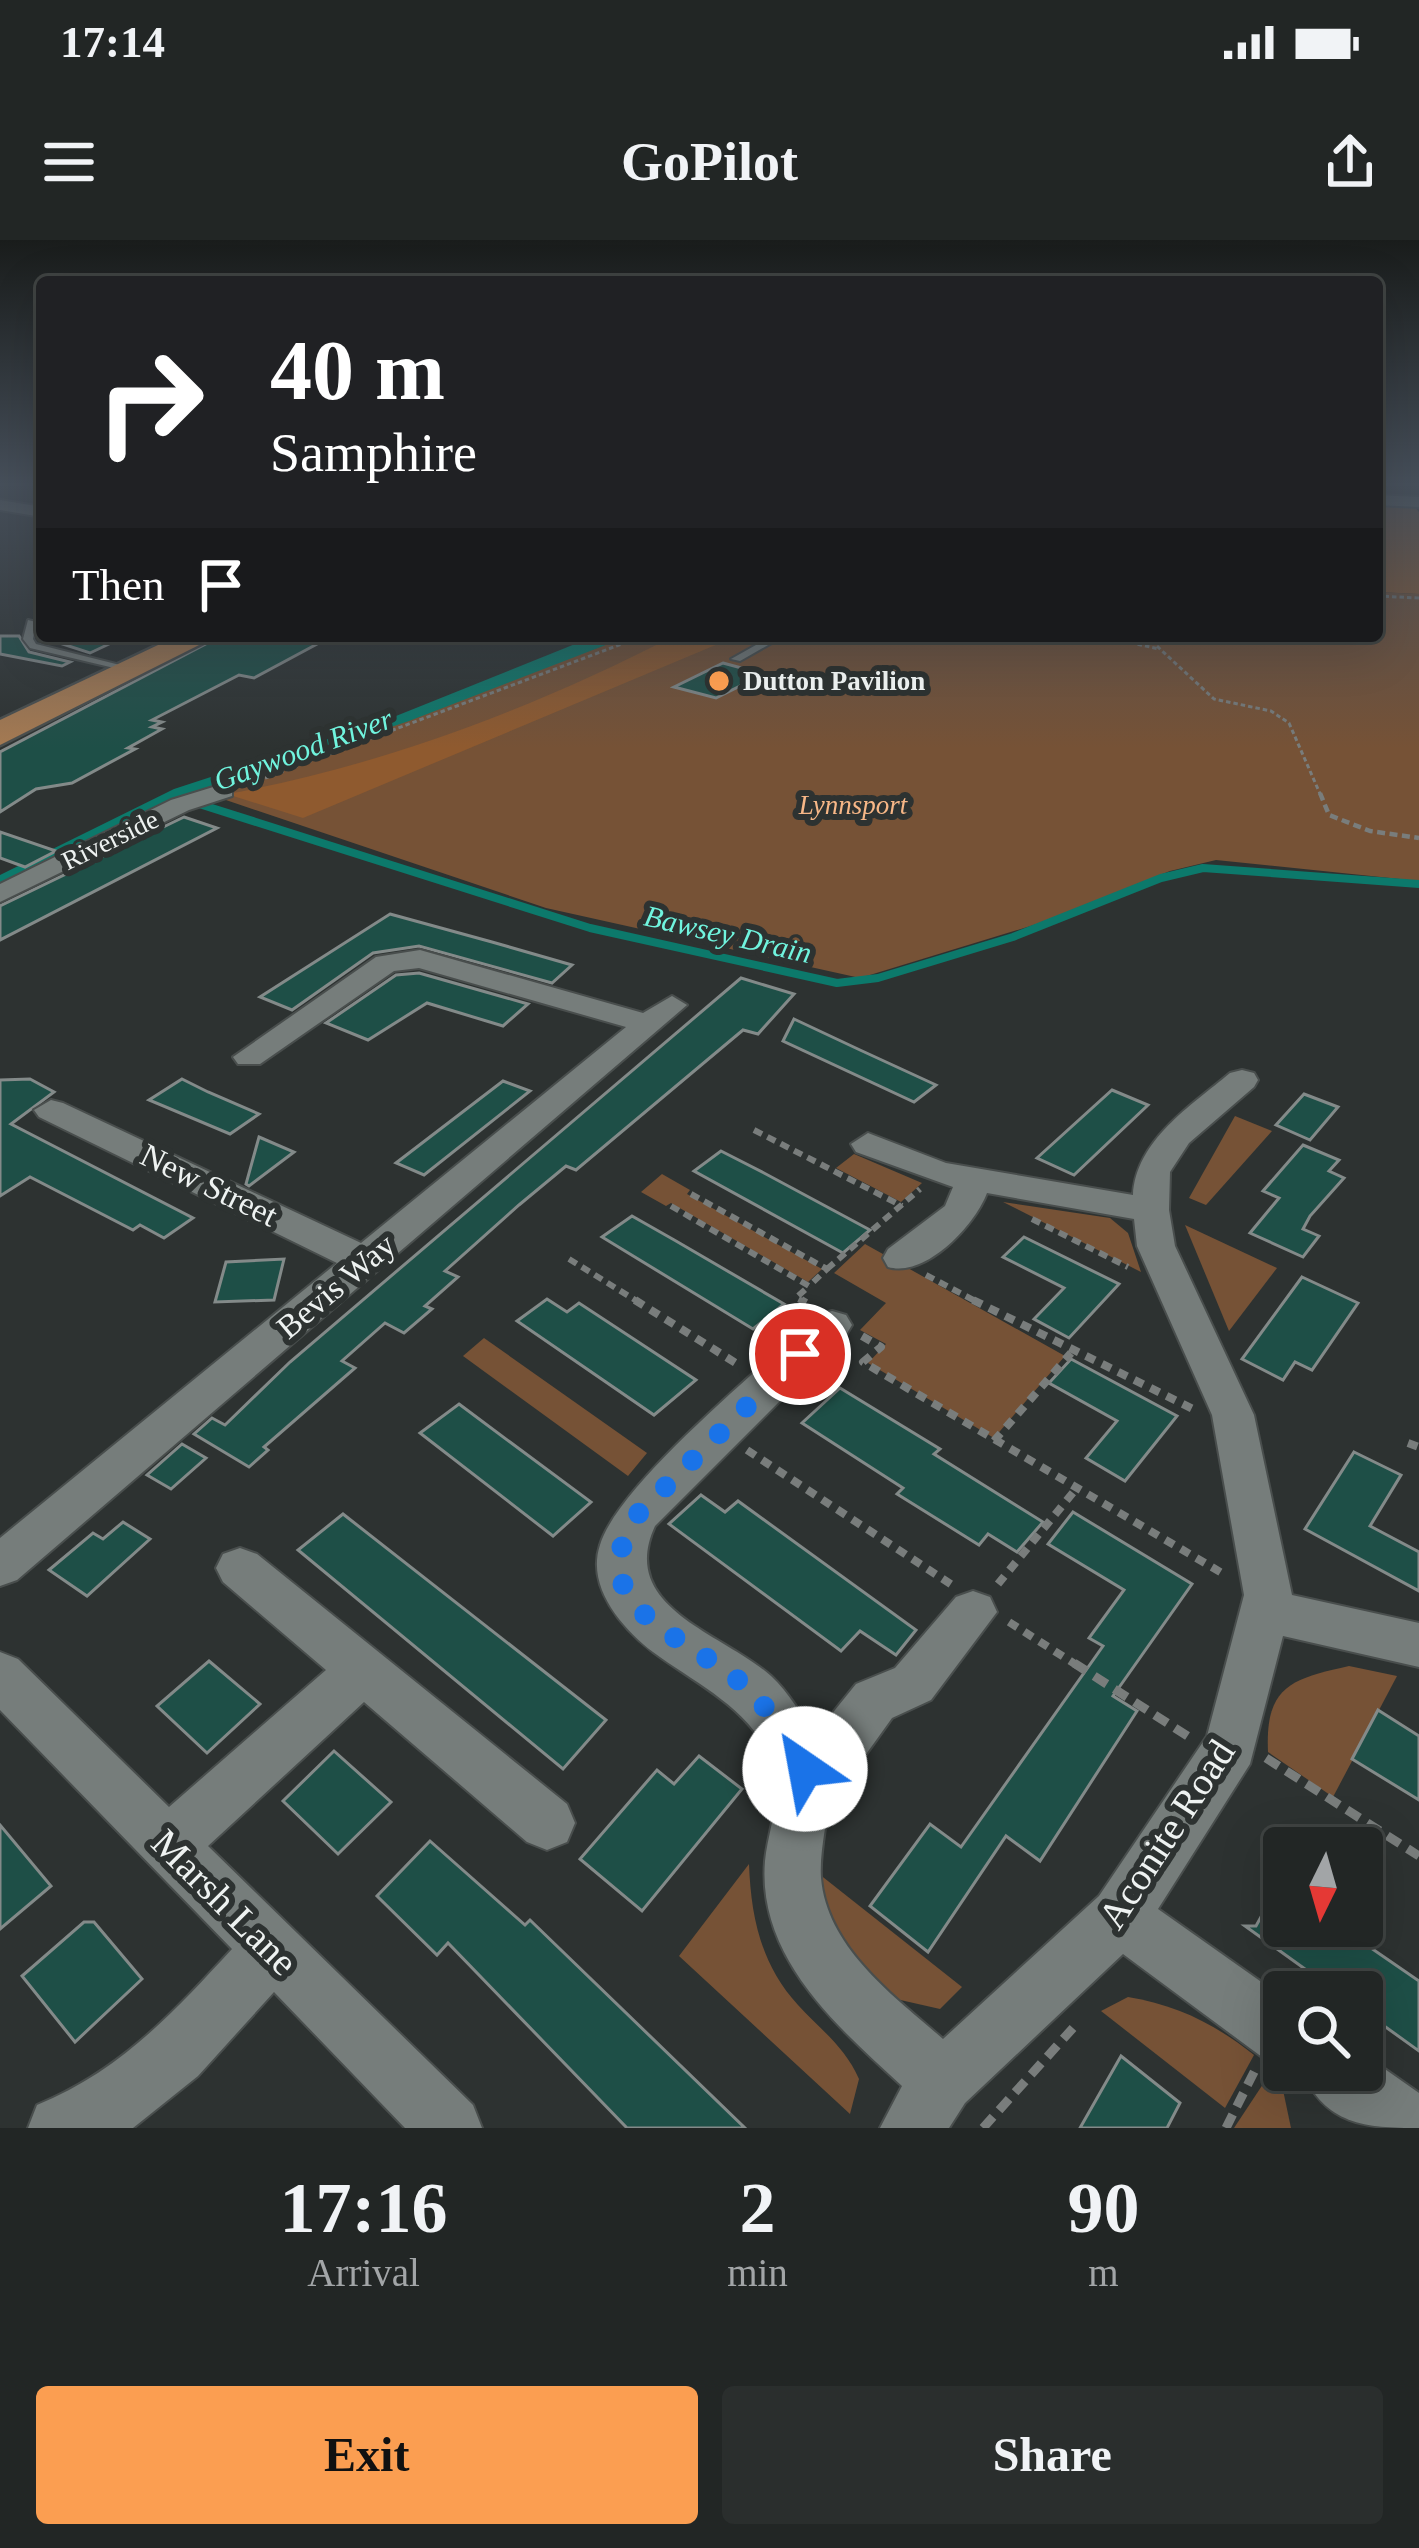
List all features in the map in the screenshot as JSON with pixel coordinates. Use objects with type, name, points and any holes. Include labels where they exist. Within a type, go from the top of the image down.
[{"type":"main road","points":[[0,734],[189,642]]},
{"type":"street","name":"Riverside","points":[[0,894],[180,805],[219,793]]},
{"type":"street","name":"Bevis Way","points":[[0,1566],[660,1015],[420,959],[403,959],[386,963],[292,1040],[249,1057]]},
{"type":"street","name":"Aconite Road","points":[[912,2128],[943,2081],[1120,1917],[1231,1746],[1268,1603],[1233,1415],[1156,1246],[1150,1210],[1152,1172],[1176,1136],[1242,1080]]},
{"type":"street","name":"New Street","points":[[51,1110],[366,1261]]},
{"type":"street","points":[[868,1144],[962,1182],[1150,1210]]},
{"type":"street","points":[[902,1258],[961,1213],[962,1182]]},
{"type":"street","points":[[826,1310],[768,1384],[638,1514],[622,1538],[623,1590],[652,1622],[750,1690],[805,1769],[793,1881],[823,1966],[943,2081]]},
{"type":"street","points":[[240,1568],[360,1673],[547,1823]]},
{"type":"street","points":[[1268,1603],[1419,1645]]},
{"type":"street","points":[[805,1769],[836,1753],[874,1701],[913,1684],[977,1608]]},
{"type":"street","points":[[168,1845],[360,1673]]},
{"type":"street","name":"Marsh Lane","points":[[0,1675],[450,2128]]},
{"type":"street","points":[[1120,1917],[1263,2020]]},
{"type":"street","points":[[60,2128],[88,2120],[142,2086],[272,1950]]},
{"type":"street","points":[[1362,2091],[1413,2128]]},
{"type":"lane","points":[[32,622],[28,639],[33,646],[131,669]]},
{"type":"lane","points":[[736,659],[768,642]]},
{"type":"path","points":[[1383,596],[1419,598]]},
{"type":"path","points":[[219,793],[348,750],[627,642]]},
{"type":"path","points":[[1128,642],[1168,651]]},
{"type":"path","points":[[1154,642],[1214,699],[1271,711],[1289,723],[1329,815],[1370,831],[1419,838]]},
{"type":"path","points":[[754,1130],[902,1206]]},
{"type":"path","points":[[826,1310],[827,1269],[902,1206],[962,1182],[1174,1289]]},
{"type":"path","points":[[691,1194],[827,1269]]},
{"type":"path","points":[[670,1206],[881,1346],[863,1362],[1268,1603]]},
{"type":"path","points":[[902,1258],[1070,1353]]},
{"type":"path","points":[[568,1259],[768,1384]]},
{"type":"path","points":[[994,1441],[1077,1347],[1194,1409],[1233,1415]]},
{"type":"path","points":[[720,1432],[977,1608],[1179,1735],[1269,1759],[1419,1856]]},
{"type":"path","points":[[1408,1443],[1419,1447]]},
{"type":"path","points":[[977,1608],[1076,1489]]},
{"type":"path","points":[[983,2128],[1090,2008]]},
{"type":"path","points":[[1226,2128],[1263,2062]]},
{"type":"green space","name":"Lynnsport","points":[[1383,592],[1419,594],[1419,881],[1216,860],[1170,871],[1037,924],[860,978],[546,908],[220,798],[215,788],[613,642],[1383,642]]},
{"type":"green space","points":[[1235,1116],[1272,1131],[1206,1205],[1189,1198]]},
{"type":"green space","points":[[854,1154],[922,1183],[901,1202],[836,1168]]},
{"type":"green space","points":[[662,1174],[690,1190],[687,1194],[822,1269],[808,1282],[671,1203],[666,1206],[641,1192]]},
{"type":"green space","points":[[1003,1202],[1110,1218],[1128,1233],[1141,1272]]},
{"type":"green space","points":[[1185,1225],[1277,1268],[1229,1331]]},
{"type":"green space","points":[[865,1244],[1065,1356],[994,1438],[868,1363],[886,1344],[860,1330],[886,1303],[834,1273]]},
{"type":"green space","points":[[484,1338],[647,1453],[628,1476],[463,1356]]},
{"type":"green space","points":[[1349,1666],[1397,1676],[1333,1797],[1268,1752],[1268,1730],[1277,1699],[1286,1689],[1311,1676]]},
{"type":"green space","points":[[749,1864],[756,1921],[775,1974],[840,2048],[859,2079],[850,2114],[679,1956]]},
{"type":"green space","points":[[814,1870],[962,1987],[940,2009],[896,1999],[836,1946]]},
{"type":"green space","points":[[1128,1997],[1195,2017],[1254,2055],[1225,2108],[1101,2011]]},
{"type":"green space","points":[[1263,2084],[1263,2091],[1283,2091],[1291,2128],[1234,2128]]},
{"type":"shaded area","points":[[1383,572],[1419,572],[1419,594],[1383,592]]},
{"type":"shaded area","points":[[661,642],[723,642],[303,818],[227,794],[400,751],[567,687]]},
{"type":"water","name":"Gaywood River","points":[[580,642],[613,642],[409,721],[188,795],[0,883],[0,875],[174,789],[386,720]]},
{"type":"building","points":[[0,636],[19,636],[29,652],[70,662],[62,666],[0,654]]},
{"type":"building","points":[[56,642],[113,642],[90,653]]},
{"type":"building","points":[[210,642],[321,642],[254,678],[239,675],[152,720],[162,722],[152,727],[162,729],[128,748],[135,749],[72,783],[36,789],[0,812],[0,752]]},
{"type":"building","name":"Dutton Pavilion","points":[[723,663],[764,674],[716,698],[674,687]]},
{"type":"building","points":[[184,817],[217,828],[0,940],[0,906]]},
{"type":"building","points":[[0,832],[56,851],[25,867],[0,858]]},
{"type":"building","points":[[390,914],[572,965],[552,983],[419,946],[373,953],[292,1010],[260,997]]},
{"type":"building","points":[[419,973],[528,1004],[503,1026],[427,1003],[368,1040],[326,1023],[396,975]]},
{"type":"building","points":[[741,978],[794,994],[758,1034],[743,1030],[576,1170],[566,1166],[519,1205],[445,1271],[458,1277],[425,1306],[432,1309],[404,1333],[385,1323],[342,1361],[355,1368],[264,1447],[268,1450],[249,1467],[194,1434],[212,1418],[225,1425],[290,1362]]},
{"type":"building","points":[[794,1019],[936,1085],[914,1102],[783,1041]]},
{"type":"building","points":[[30,1079],[54,1092],[11,1124],[193,1218],[164,1238],[140,1225],[133,1230],[30,1177],[0,1196],[0,1080]]},
{"type":"building","points":[[182,1079],[259,1114],[230,1134],[149,1100]]},
{"type":"building","points":[[503,1081],[530,1091],[424,1175],[396,1163]]},
{"type":"building","points":[[1112,1090],[1148,1105],[1074,1175],[1037,1158]]},
{"type":"building","points":[[1304,1094],[1338,1107],[1310,1140],[1276,1125]]},
{"type":"building","points":[[259,1137],[294,1152],[249,1186],[246,1184]]},
{"type":"building","points":[[1303,1145],[1339,1160],[1329,1171],[1344,1178],[1303,1229],[1319,1236],[1303,1257],[1250,1233],[1279,1198],[1263,1191]]},
{"type":"building","points":[[721,1151],[870,1230],[843,1253],[694,1171]]},
{"type":"building","points":[[632,1216],[784,1304],[753,1329],[602,1237]]},
{"type":"building","points":[[1024,1237],[1119,1284],[1069,1338],[1034,1319],[1064,1288],[1003,1257]]},
{"type":"building","points":[[284,1259],[274,1300],[215,1302],[226,1262]]},
{"type":"building","points":[[1302,1277],[1358,1303],[1312,1370],[1295,1362],[1283,1380],[1242,1359]]},
{"type":"building","points":[[547,1299],[567,1312],[579,1303],[696,1380],[654,1415],[517,1321]]},
{"type":"building","points":[[1071,1359],[1177,1416],[1125,1481],[1086,1458],[1117,1421],[1049,1383]]},
{"type":"building","points":[[840,1388],[940,1449],[934,1454],[1043,1522],[1017,1552],[988,1534],[979,1545],[897,1494],[903,1488],[802,1423]]},
{"type":"building","points":[[459,1404],[591,1502],[553,1536],[420,1433]]},
{"type":"building","points":[[182,1444],[206,1458],[171,1489],[147,1475]]},
{"type":"building","points":[[1354,1452],[1401,1475],[1370,1526],[1419,1552],[1419,1591],[1305,1529]]},
{"type":"building","points":[[701,1495],[725,1512],[738,1501],[916,1630],[896,1655],[860,1631],[841,1651],[669,1524]]},
{"type":"building","points":[[1073,1512],[1192,1584],[1113,1696],[1137,1711],[1040,1861],[1006,1836],[928,1952],[870,1906],[930,1824],[961,1847],[1103,1646],[1089,1638],[1124,1590],[1048,1544]]},
{"type":"building","points":[[343,1514],[606,1720],[563,1769],[298,1550]]},
{"type":"building","points":[[123,1522],[150,1539],[87,1596],[49,1570],[93,1533],[103,1539]]},
{"type":"building","points":[[209,1661],[260,1704],[207,1753],[157,1706]]},
{"type":"building","points":[[1378,1710],[1419,1736],[1419,1800],[1352,1759]]},
{"type":"building","points":[[334,1751],[391,1802],[338,1854],[283,1801]]},
{"type":"building","points":[[699,1756],[742,1789],[642,1911],[580,1859],[657,1770],[674,1784]]},
{"type":"building","points":[[0,1825],[51,1886],[0,1929]]},
{"type":"building","points":[[430,1841],[525,1925],[530,1920],[745,2128],[627,2128],[448,1943],[437,1955],[377,1896]]},
{"type":"building","points":[[1263,1913],[1263,1939],[1245,1926],[1256,1926]]},
{"type":"building","points":[[84,1922],[94,1922],[142,1979],[75,2042],[22,1976]]},
{"type":"building","points":[[1274,1947],[1370,1947],[1419,1981],[1419,2051],[1383,2025],[1383,1971],[1308,1971]]},
{"type":"building","points":[[1121,2056],[1180,2103],[1167,2128],[1080,2128]]},
{"type":"waterway","name":"Bawsey Drain","points":[[196,803],[590,928],[837,983],[878,978],[1013,937],[1161,878],[1203,868],[1419,884]]},
{"type":"place","name":"Dutton Pavilion","points":[[719,681]]},
{"type":"route","points":[[800,1354],[638,1514],[622,1538],[619,1564],[623,1590],[652,1622],[750,1690],[788,1738],[805,1769]]}]
